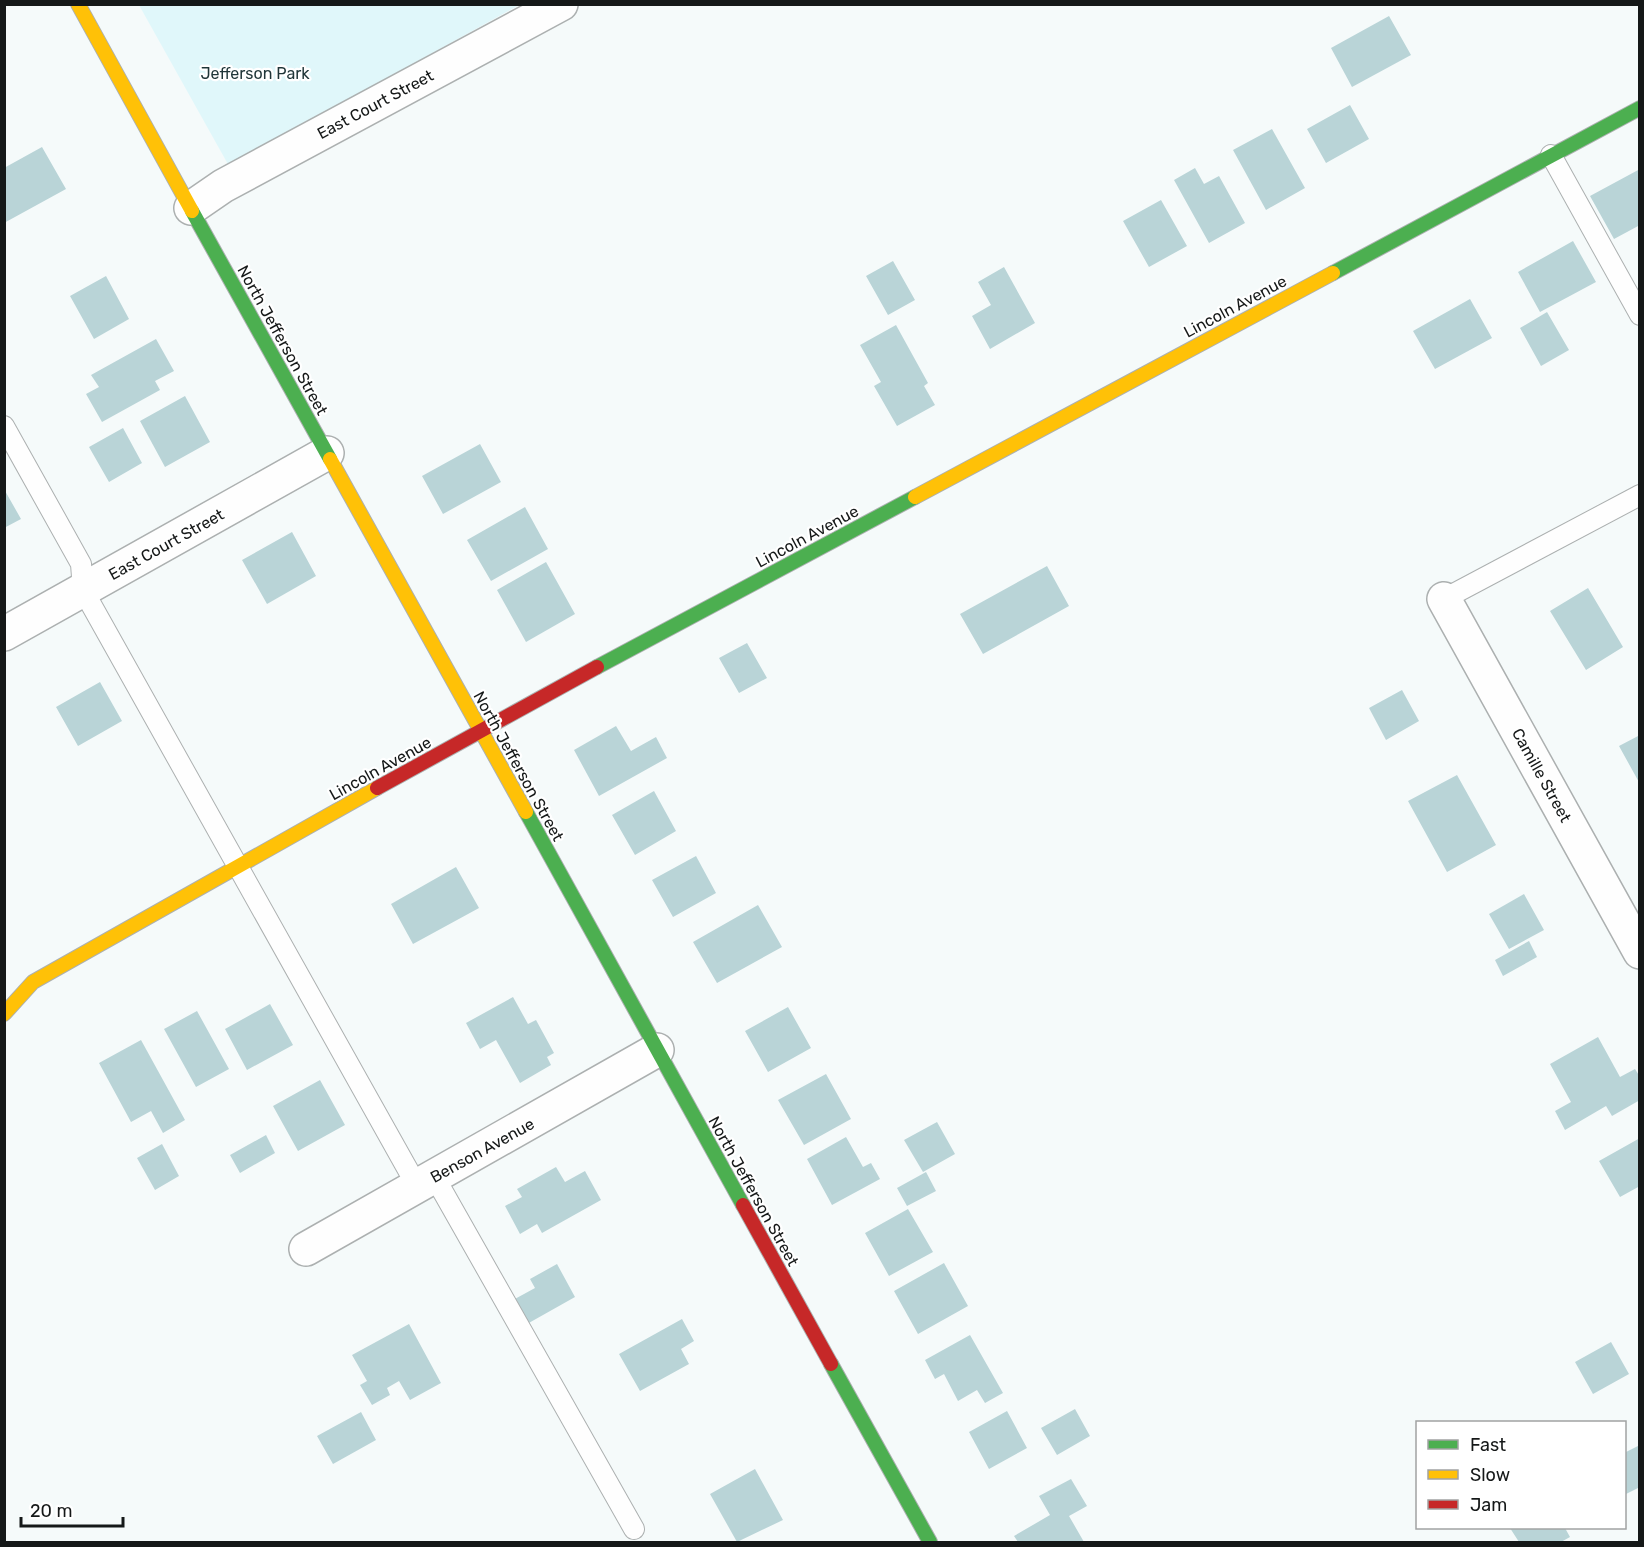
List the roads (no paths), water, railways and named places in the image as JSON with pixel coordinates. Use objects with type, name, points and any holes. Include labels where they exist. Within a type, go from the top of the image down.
[{"type":"street","name":"North Jefferson Street","points":[[78,4],[930,1542]]},
{"type":"street","name":"East Court Street","points":[[191,208],[223,186],[561,4]]},
{"type":"street","name":"Lincoln Avenue","points":[[5,1011],[33,982],[481,730],[1640,108]]},
{"type":"street","name":"East Court Street","points":[[4,634],[327,453]]},
{"type":"street","name":"Camille Street","points":[[1444,600],[1640,951]]},
{"type":"street","name":"Benson Avenue","points":[[306,1249],[657,1050]]},
{"type":"lane","points":[[1551,155],[1640,315]]},
{"type":"lane","points":[[4,426],[81,564],[84,590],[237,867],[634,1529]]},
{"type":"lane","points":[[1444,600],[1640,495]]},
{"type":"park label","name":"Jefferson Park","points":[[255,73]]}]
